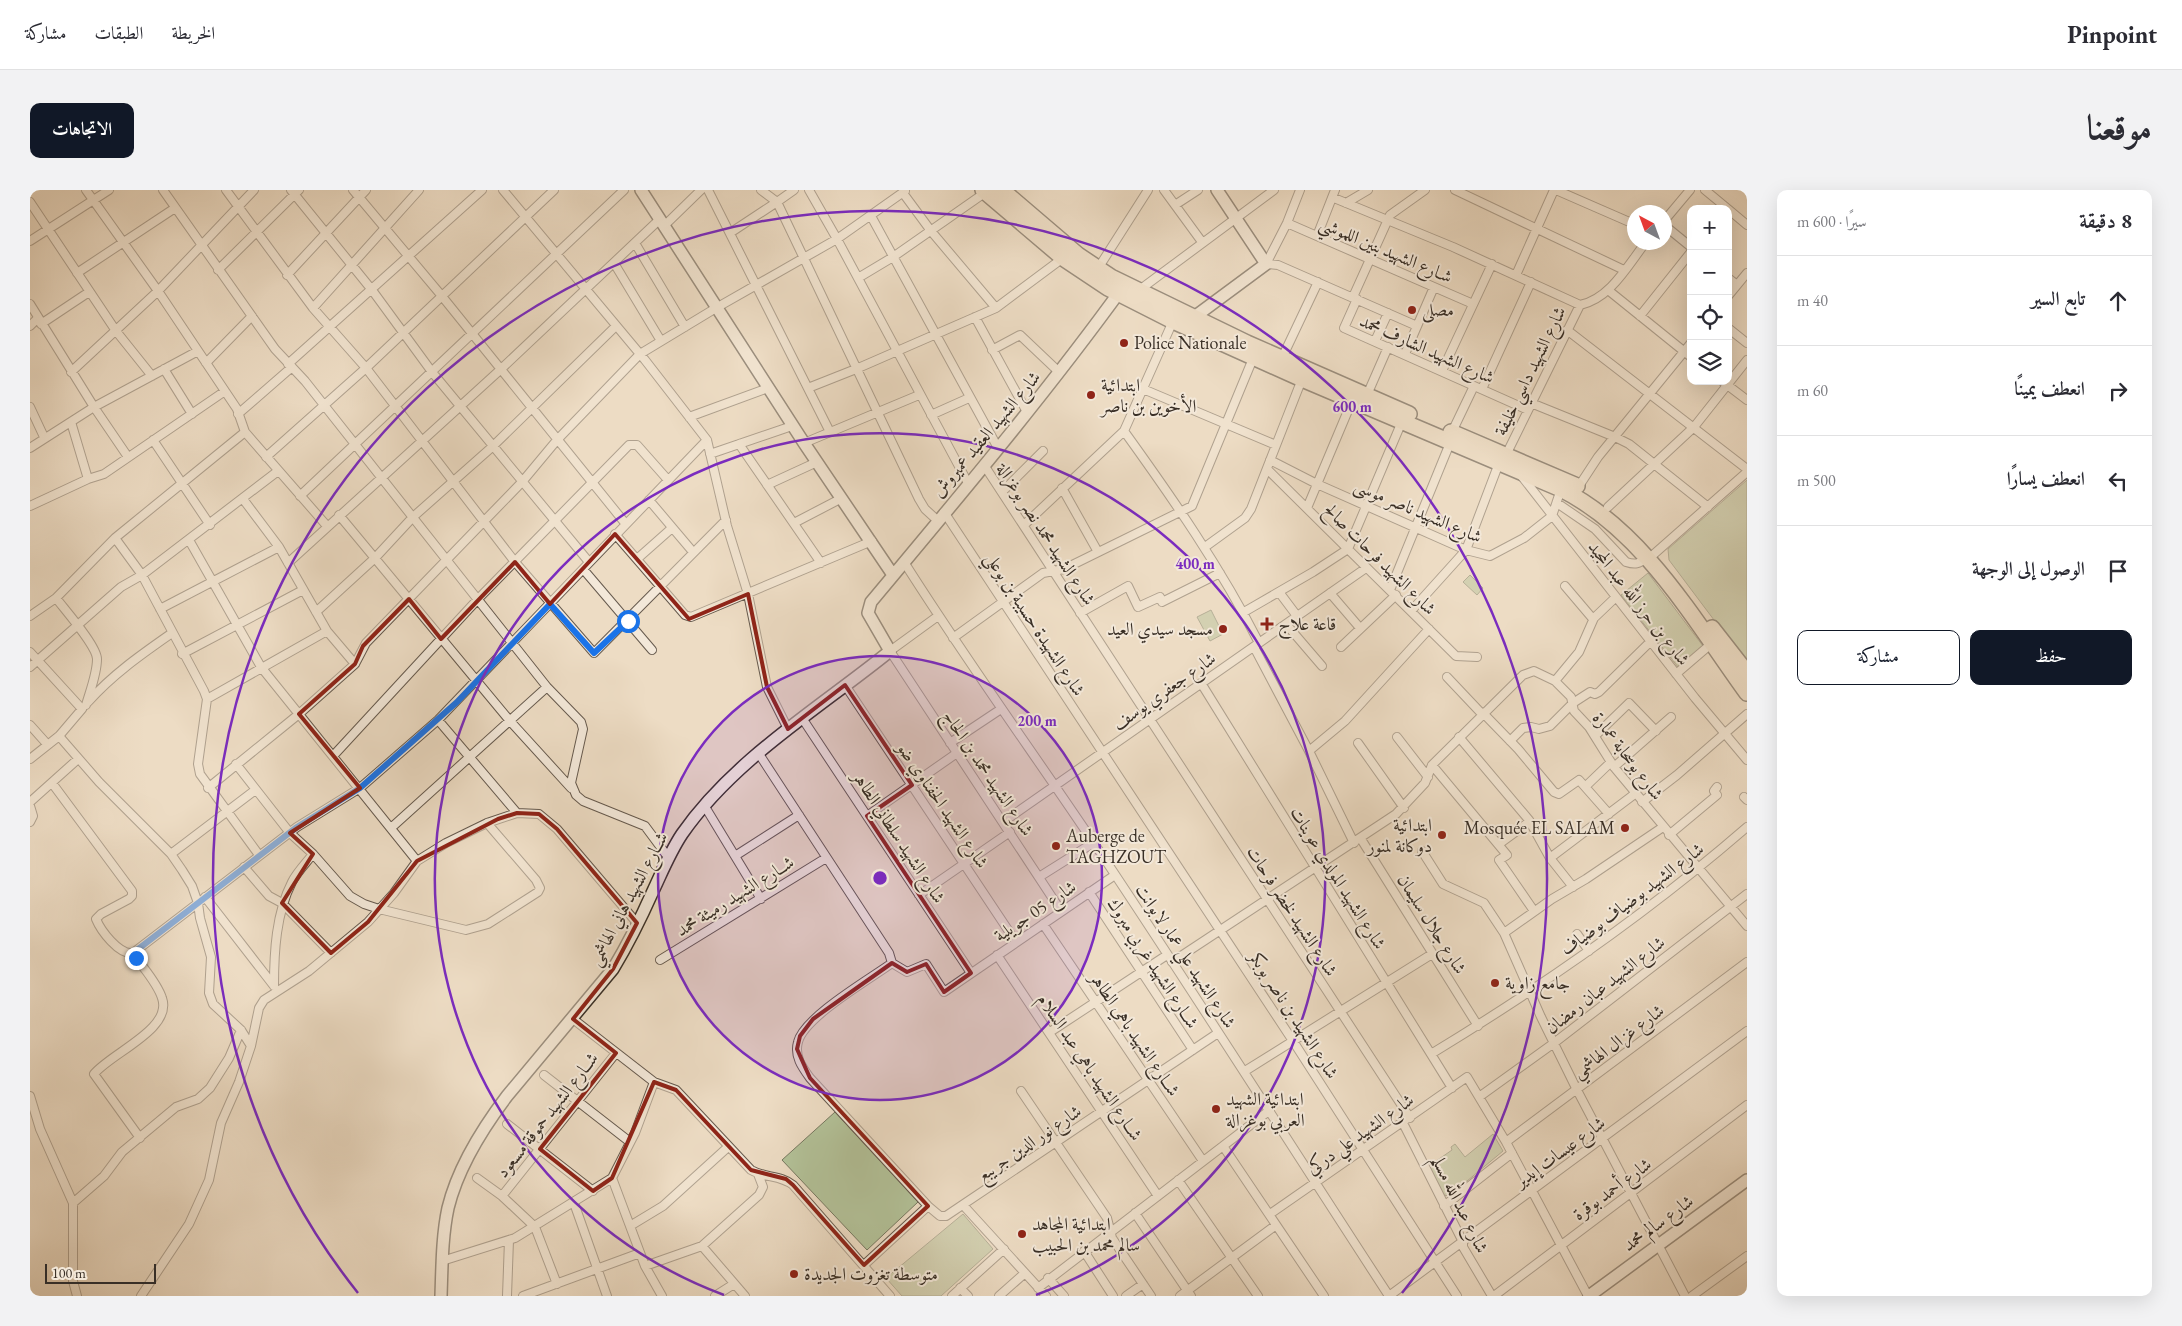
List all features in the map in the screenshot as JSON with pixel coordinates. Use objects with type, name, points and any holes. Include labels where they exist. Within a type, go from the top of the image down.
[{"type":"highway","points":[[1002,190],[1078,256],[1120,287],[1173,321],[1256,353],[1282,358],[1367,395],[1404,417],[1451,438],[1579,486],[1608,507],[1747,673]]},
{"type":"highway","points":[[984,191],[1063,258],[1120,287],[1193,318],[1302,379],[1352,401],[1404,417]]},
{"type":"highway","points":[[1511,462],[1559,496],[1599,512],[1650,556],[1747,693]]},
{"type":"street","points":[[86,190],[206,362],[238,414],[246,432],[327,526]]},
{"type":"street","points":[[30,241],[109,190]]},
{"type":"street","points":[[163,190],[218,270],[290,366],[323,404],[380,478],[448,560],[547,687],[581,722],[584,729],[571,784],[572,789]]},
{"type":"street","points":[[226,190],[313,308],[331,326],[366,368],[515,562],[594,653],[628,621],[726,520]]},
{"type":"street","points":[[71,372],[158,291],[239,208],[254,190]]},
{"type":"street","points":[[353,190],[626,523]]},
{"type":"street","points":[[288,274],[366,190]]},
{"type":"street","points":[[313,308],[419,190]]},
{"type":"street","points":[[238,414],[331,326],[482,190]]},
{"type":"street","points":[[503,190],[640,354],[707,440],[726,520],[748,594],[768,687],[788,729]]},
{"type":"street","points":[[266,457],[323,404],[366,368],[554,190]]},
{"type":"street","points":[[300,496],[624,190]]},
{"type":"street","points":[[641,190],[792,426],[872,541],[893,575]]},
{"type":"street","points":[[288,563],[460,407],[635,243],[701,190]]},
{"type":"street","points":[[708,190],[830,432]]},
{"type":"street","points":[[761,190],[777,202]]},
{"type":"street","points":[[730,233],[794,190]]},
{"type":"street","points":[[809,190],[968,483]]},
{"type":"street","points":[[1097,270],[1148,190]]},
{"type":"street","points":[[1164,190],[1202,242]]},
{"type":"street","points":[[1176,205],[1198,190]]},
{"type":"street","points":[[1217,190],[1266,264]]},
{"type":"street","points":[[1120,287],[1202,242],[1274,190]]},
{"type":"street","points":[[1193,318],[1266,264],[1287,223],[1300,190]]},
{"type":"street","points":[[1346,203],[1368,190]]},
{"type":"street","points":[[1355,298],[1388,220],[1395,210],[1425,190]]},
{"type":"street","points":[[1455,190],[1624,270]]},
{"type":"street","points":[[1516,275],[1555,190],[1627,221]]},
{"type":"street","points":[[1672,211],[1690,190]]},
{"type":"street","points":[[1705,190],[1723,205]]},
{"type":"street","points":[[218,270],[295,191],[372,290],[432,372],[492,447],[589,562]]},
{"type":"street","points":[[858,278],[893,257],[984,191]]},
{"type":"street","points":[[208,788],[299,714],[355,664],[366,643],[484,523],[557,440],[640,354],[716,308],[803,260],[905,192],[930,231],[996,308]]},
{"type":"street","points":[[1317,236],[1334,194],[1346,203],[1492,264],[1580,304]]},
{"type":"street","points":[[30,202],[116,331],[152,376]]},
{"type":"street","name":"شارع الشهيدة حسيبة بن بوعلي","points":[[777,202],[876,413],[919,499],[925,509],[941,516],[1003,602],[1102,753]]},
{"type":"street","points":[[77,273],[175,208]]},
{"type":"street","points":[[1732,212],[1747,225]]},
{"type":"street","points":[[871,216],[998,448]]},
{"type":"street","name":"شـارع الشهيد بنين اللموشي","points":[[1287,223],[1473,304]]},
{"type":"street","points":[[1672,232],[1687,244]]},
{"type":"street","points":[[635,243],[685,327]]},
{"type":"street","name":"شارع الشهيد داسي خليفة","points":[[1466,550],[1511,462],[1529,406],[1580,304],[1592,302],[1608,290],[1640,250]]},
{"type":"street","points":[[1640,316],[1687,257]]},
{"type":"street","points":[[808,388],[856,370],[996,308],[1063,258]]},
{"type":"street","points":[[614,263],[661,341]]},
{"type":"street","points":[[1266,264],[1278,264],[1417,326]]},
{"type":"street","points":[[1442,370],[1492,264]]},
{"type":"street","points":[[1729,295],[1747,273]]},
{"type":"street","points":[[1732,281],[1737,285]]},
{"type":"street","points":[[1282,358],[1318,282]]},
{"type":"street","points":[[1341,647],[1393,592],[1415,528],[1451,438],[1531,282]]},
{"type":"street","name":"شارع الشهيد العقيد عميروش","points":[[890,651],[868,613],[871,602],[1105,314],[1120,287]]},
{"type":"street","points":[[1404,354],[1434,287]]},
{"type":"street","points":[[1608,290],[1687,354]]},
{"type":"street","points":[[30,326],[90,292]]},
{"type":"street","name":"شارع الشهيد الشارف محمد","points":[[1355,298],[1344,328],[1478,387],[1615,436],[1708,507]]},
{"type":"street","points":[[30,304],[71,372],[128,457]]},
{"type":"street","points":[[1375,341],[1388,313]]},
{"type":"street","points":[[206,362],[252,316]]},
{"type":"street","points":[[976,317],[992,350],[1027,412]]},
{"type":"street","points":[[1024,525],[1124,431],[1173,321]]},
{"type":"street","points":[[316,612],[375,558],[413,518],[492,447],[616,326]]},
{"type":"street","points":[[1567,330],[1747,470],[1708,507],[1650,556]]},
{"type":"street","points":[[1732,331],[1747,343]]},
{"type":"street","points":[[992,350],[1020,335],[1059,372]]},
{"type":"street","points":[[1367,395],[1388,347]]},
{"type":"street","points":[[1579,486],[1615,436],[1687,348]]},
{"type":"street","points":[[30,448],[44,437],[72,422],[94,407],[198,351]]},
{"type":"street","points":[[953,638],[1043,573],[1064,569],[1192,506],[1197,499],[1256,353]]},
{"type":"street","points":[[1732,376],[1747,360]]},
{"type":"street","points":[[164,369],[192,414]]},
{"type":"street","points":[[1204,547],[1245,518],[1251,509],[1302,379]]},
{"type":"street","points":[[1608,507],[1694,428],[1724,385]]},
{"type":"street","points":[[1728,385],[1747,400]]},
{"type":"street","points":[[689,417],[768,388]]},
{"type":"street","points":[[1144,389],[1276,445]]},
{"type":"street","points":[[30,506],[88,479],[104,474],[225,392]]},
{"type":"street","points":[[804,443],[920,395]]},
{"type":"street","points":[[931,415],[969,398]]},
{"type":"street","points":[[1307,508],[1352,401]]},
{"type":"street","points":[[30,407],[44,437]]},
{"type":"street","points":[[1244,612],[1348,549],[1404,417]]},
{"type":"street","points":[[72,422],[88,479]]},
{"type":"street","points":[[710,454],[792,426]]},
{"type":"street","name":"شارع جلال سليمان","points":[[1124,431],[1182,512],[1244,612],[1256,645],[1357,841],[1478,1026]]},
{"type":"street","points":[[30,616],[56,598],[115,538],[246,432]]},
{"type":"street","points":[[153,440],[181,485],[210,524]]},
{"type":"street","points":[[52,783],[132,891],[132,896],[129,899],[101,914],[96,919],[119,949],[124,953],[133,953],[259,855],[360,788],[438,720],[477,682],[615,534],[707,440]]},
{"type":"street","points":[[332,756],[478,599],[592,482],[632,444],[636,445],[668,480]]},
{"type":"street","points":[[739,444],[822,563]]},
{"type":"street","points":[[1002,492],[1043,451]]},
{"type":"street","name":"شارع الشهيد ناصر موسى","points":[[1270,460],[1317,484],[1415,528],[1466,550],[1490,556],[1524,538],[1552,516]]},
{"type":"street","points":[[767,485],[817,462]]},
{"type":"street","name":"شارع بن حرز الله عبد المجيد","points":[[1511,462],[1676,674],[1747,760]]},
{"type":"street","name":"شارع الشهيد محمد نصر بوغزالة","points":[[984,465],[1149,719]]},
{"type":"street","name":"شارع الشهيد فرحات صالح","points":[[1267,469],[1456,656],[1477,657]]},
{"type":"street","points":[[30,667],[75,625],[121,587],[142,575],[278,471]]},
{"type":"street","points":[[1062,488],[1098,552]]},
{"type":"street","points":[[1552,516],[1559,496]]},
{"type":"street","points":[[794,523],[842,498]]},
{"type":"street","points":[[243,499],[278,547],[327,630],[355,664]]},
{"type":"street","points":[[649,500],[693,552]]},
{"type":"street","points":[[339,515],[510,721],[583,801],[644,826],[668,857]]},
{"type":"street","points":[[637,559],[672,528]]},
{"type":"street","points":[[615,534],[686,615],[691,617],[872,541]]},
{"type":"street","points":[[115,538],[142,575],[207,699],[198,764],[200,774],[225,812],[259,855]]},
{"type":"street","points":[[189,540],[261,667],[417,861]]},
{"type":"street","points":[[160,609],[278,547]]},
{"type":"street","points":[[1411,611],[1466,550]]},
{"type":"street","name":"شارع الشهيد علي عمار لابوانت","points":[[904,562],[938,616],[1055,786],[1245,1071],[1389,1296]]},
{"type":"street","name":"شارع جعفري يوسف","points":[[1003,822],[1366,568]]},
{"type":"street","points":[[583,569],[652,650]]},
{"type":"street","points":[[1080,613],[1128,586],[1138,607],[1160,597],[1162,602],[1220,573]]},
{"type":"street","points":[[1565,586],[1594,619]]},
{"type":"street","points":[[182,654],[303,590]]},
{"type":"street","points":[[1279,592],[1297,616]]},
{"type":"street","points":[[1330,593],[1360,628]]},
{"type":"street","points":[[1555,682],[1577,656],[1594,619],[1616,597]]},
{"type":"street","points":[[56,598],[97,657],[84,707]]},
{"type":"street","name":"شــارع الشهيد هاني الهاشمي","points":[[441,1296],[442,1262],[448,1209],[460,1171],[492,1116],[612,969],[681,835],[704,805],[788,729],[938,616]]},
{"type":"street","points":[[1286,624],[1322,666]]},
{"type":"street","points":[[1309,751],[1345,721],[1429,629]]},
{"type":"street","points":[[207,699],[327,630]]},
{"type":"street","points":[[30,759],[47,744],[60,736],[104,684],[172,633]]},
{"type":"street","points":[[1510,741],[1524,728],[1539,729],[1550,726],[1573,703],[1590,692],[1595,694],[1599,692],[1651,641]]},
{"type":"street","points":[[1676,674],[1711,644]]},
{"type":"street","name":"شارع الشهيد محمد بن الحاج","points":[[890,651],[1040,877],[1061,912]]},
{"type":"street","points":[[30,652],[84,707]]},
{"type":"street","name":"شارع بوسحابة عمارة","points":[[1483,714],[1522,676],[1530,672],[1538,672],[1555,682],[1571,697],[1574,711],[1595,736],[1613,764],[1642,802],[1747,926]]},
{"type":"street","points":[[1447,677],[1510,741],[1554,792],[1559,794],[1580,780],[1609,814]]},
{"type":"street","name":"شارع الشهيد المولدي عوينات","points":[[1201,683],[1452,1088]]},
{"type":"street","name":"شارع الشهيد الحفناوي ضو","points":[[845,685],[1016,942]]},
{"type":"street","points":[[391,828],[547,687]]},
{"type":"street","points":[[1595,736],[1629,702],[1656,731]]},
{"type":"street","points":[[950,743],[1001,709]]},
{"type":"street","points":[[1172,962],[1315,869],[1404,808],[1428,779],[1432,765],[1483,714]]},
{"type":"street","points":[[1642,802],[1747,714]]},
{"type":"street","points":[[1586,786],[1671,717]]},
{"type":"street","name":"شارع الشهيد سلطاني الطاهر","points":[[802,718],[971,973]]},
{"type":"street","name":"شارع الشهيد لخضر فرحات","points":[[1149,719],[1266,901],[1340,1011],[1407,1120]]},
{"type":"street","points":[[438,720],[517,813]]},
{"type":"street","points":[[30,725],[47,744]]},
{"type":"street","points":[[60,736],[98,782],[170,854],[201,900],[276,989]]},
{"type":"street","points":[[1397,737],[1428,779]]},
{"type":"street","points":[[1458,737],[1490,771],[1529,822],[1550,858],[1573,887]]},
{"type":"street","points":[[1358,743],[1404,808]]},
{"type":"street","points":[[866,816],[957,753]]},
{"type":"street","name":"شارع الشهيد بن ناصر بوبكر","points":[[1102,753],[1293,1041],[1457,1296]]},
{"type":"street","points":[[759,754],[889,953],[892,963],[814,1019],[800,1036],[797,1044],[802,1067],[810,1078],[928,1206],[864,1265]]},
{"type":"street","points":[[30,822],[33,816],[30,804],[78,758]]},
{"type":"street","points":[[236,764],[254,791],[290,833],[313,854],[350,896],[379,910],[466,930],[488,924],[538,892],[540,888],[536,880],[487,823]]},
{"type":"street","points":[[1432,765],[1507,855],[1499,860],[1534,911]]},
{"type":"street","points":[[1669,834],[1717,795],[1714,791],[1717,787]]},
{"type":"street","points":[[170,854],[254,791]]},
{"type":"street","points":[[1550,858],[1636,793]]},
{"type":"street","points":[[704,805],[761,899]]},
{"type":"street","points":[[141,1296],[189,1224],[210,1180],[221,1123],[239,1082],[251,1046],[258,1008],[276,989],[331,953],[379,910],[417,861],[446,842],[487,823],[517,813],[539,814],[550,821],[637,923]]},
{"type":"street","points":[[735,856],[798,815]]},
{"type":"street","points":[[1499,844],[1529,822]]},
{"type":"street","points":[[1504,933],[1534,911],[1663,827]]},
{"type":"street","name":"شارع الشهيد بوضياف بوضياف","points":[[1431,1054],[1532,992],[1589,952],[1699,869],[1747,827]]},
{"type":"street","points":[[919,895],[1010,832]]},
{"type":"street","points":[[1040,877],[1093,843]]},
{"type":"street","points":[[1422,851],[1443,884],[1484,904],[1504,933],[1554,1043],[1686,1296]]},
{"type":"street","points":[[276,989],[274,962],[282,903],[292,881],[313,854]]},
{"type":"street","name":"شــارع الشهيد رميثة محمد","points":[[660,960],[826,858]]},
{"type":"street","points":[[244,867],[269,896],[282,903],[331,953]]},
{"type":"street","name":"شارع 05 جويلية","points":[[892,963],[907,972],[926,964],[944,992],[1115,875]]},
{"type":"street","name":"شــارع الشهيد غربي مبروك","points":[[1089,892],[1192,1050]]},
{"type":"street","name":"شارع الشهيد عبان رمضان","points":[[1479,1097],[1554,1043],[1747,894]]},
{"type":"street","points":[[201,900],[200,918],[211,957],[209,993],[213,1004],[241,1030],[251,1046]]},
{"type":"street","name":"شــارع الشهيد باهي الطاهر","points":[[1043,924],[1203,1161]]},
{"type":"street","points":[[1578,934],[1589,952]]},
{"type":"street","points":[[133,953],[162,997],[165,1010],[158,1024],[94,1074],[140,1138]]},
{"type":"street","points":[[1245,1071],[1432,954]]},
{"type":"street","name":"شــارع الشهيد باهي عبد السلام","points":[[997,955],[1158,1196]]},
{"type":"street","points":[[1050,1032],[1167,955]]},
{"type":"street","name":"شارع غزال الهاشمي","points":[[1506,1142],[1747,962]]},
{"type":"street","points":[[573,1019],[654,1082],[676,1090],[728,1147],[758,1174],[786,1179],[793,1185],[888,1295]]},
{"type":"street","points":[[73,1203],[104,1176],[122,1152],[176,1107],[198,1099],[210,1088],[229,1058],[241,1030]]},
{"type":"street","name":"شارع عيسات إيدير","points":[[1389,1296],[1747,1031]]},
{"type":"street","name":"شارع نور الدين جريبع","points":[[928,1206],[940,1216],[944,1216],[963,1205],[1218,1033]]},
{"type":"street","name":"شــارع الشهيد حموقة مسعود","points":[[502,1196],[616,1053]]},
{"type":"street","points":[[544,1075],[630,1142]]},
{"type":"street","name":"شارع الشهيد علي دركي","points":[[1270,1214],[1467,1077],[1479,1097]]},
{"type":"street","points":[[442,1262],[509,1240],[535,1227],[612,1178],[630,1142],[654,1082]]},
{"type":"street","points":[[1021,1091],[1107,1218],[1112,1238],[1151,1296]]},
{"type":"street","points":[[30,1096],[40,1129],[73,1203],[73,1281],[77,1296]]},
{"type":"street","points":[[1479,1097],[1506,1142],[1560,1246],[1589,1296]]},
{"type":"street","name":"شارع أحمد بوقرة","points":[[1493,1296],[1632,1194],[1747,1105]]},
{"type":"street","points":[[1038,1288],[1048,1278],[1270,1110]]},
{"type":"street","name":"شارع عبد الله مسلم","points":[[1407,1120],[1444,1206],[1463,1242],[1463,1247],[1493,1296]]},
{"type":"street","points":[[507,1124],[592,1191]]},
{"type":"street","points":[[1223,1146],[1324,1296]]},
{"type":"street","points":[[630,1226],[663,1206],[728,1147]]},
{"type":"street","points":[[1444,1206],[1512,1153]]},
{"type":"street","points":[[645,1266],[702,1246],[759,1195],[763,1187],[758,1174]]},
{"type":"street","points":[[477,1178],[502,1196],[535,1227],[557,1284]]},
{"type":"street","points":[[612,1178],[645,1266],[662,1296]]},
{"type":"street","points":[[1178,1180],[1258,1296]]},
{"type":"street","name":"شارع سالم محمد","points":[[1589,1296],[1747,1180]]},
{"type":"street","points":[[574,1203],[599,1268],[607,1296]]},
{"type":"street","points":[[963,1205],[1045,1296]]},
{"type":"street","points":[[1135,1213],[1189,1293]]},
{"type":"street","points":[[1180,1296],[1189,1293],[1231,1257],[1276,1225]]},
{"type":"street","points":[[507,1296],[509,1240]]},
{"type":"street","points":[[702,1246],[745,1296]]},
{"type":"street","points":[[952,1296],[1004,1249]]},
{"type":"street","points":[[1084,1251],[1113,1296]]},
{"type":"street","points":[[523,1296],[640,1253]]},
{"type":"street","points":[[1692,1296],[1747,1256]]},
{"type":"street","points":[[999,1296],[1025,1273]]},
{"type":"street","points":[[1048,1278],[1064,1296]]},
{"type":"street","points":[[715,1296],[734,1284]]},
{"type":"street","points":[[1126,1296],[1142,1284]]},
{"type":"street","points":[[960,1288],[968,1296]]},
{"type":"highlighted area","points":[[615,534],[689,619],[748,594],[767,687],[788,729],[845,685],[912,785],[867,816],[971,973],[944,992],[926,964],[907,972],[892,963],[813,1019],[800,1036],[797,1049],[810,1078],[928,1206],[864,1265],[793,1185],[786,1179],[751,1170],[676,1090],[654,1082],[612,1178],[593,1191],[540,1149],[616,1053],[573,1019],[613,969],[637,923],[557,829],[539,814],[517,813],[498,819],[417,861],[368,922],[331,953],[282,903],[313,854],[290,833],[360,788],[299,714],[355,664],[363,646],[409,599],[441,639],[515,562],[550,604]]},
{"type":"green space","points":[[1747,480],[1747,664],[1669,560],[1668,549]]},
{"type":"green space","points":[[1648,573],[1703,646],[1678,667],[1621,595]]},
{"type":"green space","points":[[1470,575],[1483,588],[1477,595],[1463,582]]},
{"type":"green space","points":[[1211,610],[1223,634],[1210,641],[1197,617]]},
{"type":"green space","points":[[835,1112],[918,1202],[867,1250],[782,1160]]},
{"type":"green space","points":[[1493,1134],[1503,1151],[1449,1196],[1443,1195],[1429,1166],[1452,1150],[1451,1147],[1455,1144],[1465,1157]]},
{"type":"green space","points":[[963,1214],[993,1249],[941,1296],[902,1296],[886,1278]]},
{"type":"place","name":"مصلى","points":[[1412,310]]},
{"type":"place","name":"Police Nationale","points":[[1124,343]]},
{"type":"place","name":"ابتدائية الأخوين بن ناصر","points":[[1091,395]]},
{"type":"place","name":"قاعة علاج","points":[[1267,624]]},
{"type":"place","name":"مسجد سيدي العيد","points":[[1223,629]]},
{"type":"place","name":"Mosquée EL SALAM","points":[[1625,828]]},
{"type":"place","name":"ابتدائية دوكانة لمنور","points":[[1442,835]]},
{"type":"place","name":"Auberge de TAGHZOUT","points":[[1056,846]]},
{"type":"place","name":"جامع زاوية","points":[[1495,983]]},
{"type":"place","name":"ابتدائية الشهيد العربي بوغزالة","points":[[1216,1109]]},
{"type":"place","name":"ابتدائية المجاهد سالم محمد بن الحبيب","points":[[1022,1234]]},
{"type":"place","name":"متوسطة تغزوت الجديدة","points":[[794,1274]]},
{"type":"route","points":[[136,958],[133,953],[259,855],[297,827],[360,788],[457,702],[550,604],[593,653],[596,653],[628,621]]}]
